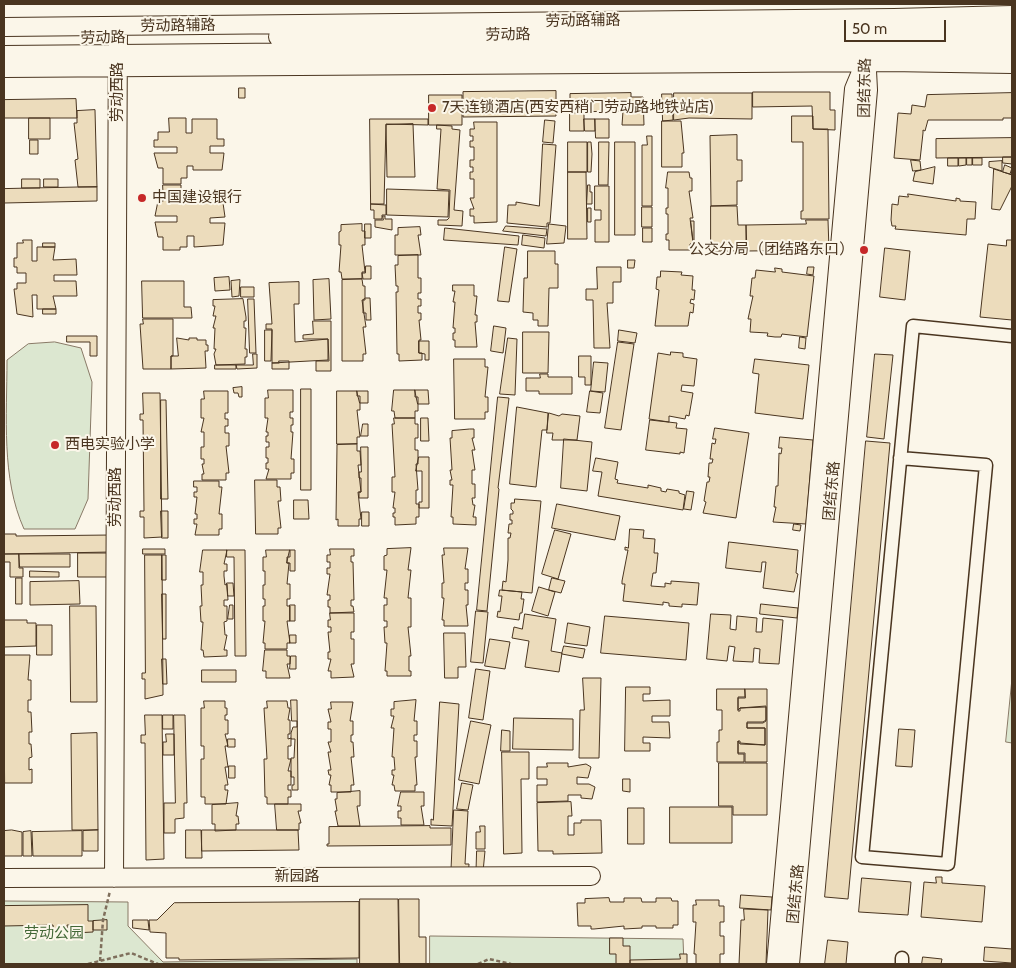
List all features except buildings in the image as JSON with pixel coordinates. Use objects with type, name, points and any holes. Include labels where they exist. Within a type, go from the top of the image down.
[{"type":"street","name":"劳动路辅路","points":[[866,40],[1012,15]]},
{"type":"street","name":"劳动路辅路","points":[[4,27],[118,46]]},
{"type":"street","name":"劳动路","points":[[866,40],[1012,30]]},
{"type":"street","name":"劳动路辅路","points":[[4,68],[118,46],[737,33],[866,40],[1012,64]]},
{"type":"street","name":"劳动路","points":[[4,55],[118,46],[737,33],[1012,46]]},
{"type":"street","name":"劳动路","points":[[4,38],[118,46]]},
{"type":"street","points":[[776,964],[854,89],[866,40]]},
{"type":"street","name":"团结东路","points":[[790,964],[868,90],[866,40]]},
{"type":"street","name":"劳动西路","points":[[114,878],[118,46]]},
{"type":"street","points":[[900,458],[986,465],[948,864],[862,857],[900,458],[913,326],[1012,336]]},
{"type":"street","name":"新园路","points":[[4,878],[591,876]]},
{"type":"path","points":[[100,961],[103,920],[114,878]]},
{"type":"path","points":[[88,964],[131,953],[158,964]]},
{"type":"path","points":[[478,964],[489,959],[511,964]]},
{"type":"green space","name":"西电实验小学","points":[[55,342],[81,348],[92,382],[88,499],[75,529],[24,529],[12,489],[9,468],[6,425],[7,360],[28,344]]},
{"type":"green space","points":[[1012,679],[1012,743],[1006,742]]},
{"type":"green space","name":"劳动公园","points":[[4,901],[128,902],[128,926],[163,962],[357,959],[357,964],[4,964]]},
{"type":"green space","points":[[430,936],[683,939],[684,964],[430,964]]},
{"type":"place","name":"7天连锁酒店(西安西稍门劳动路地铁站店)","points":[[432,108]]},
{"type":"place","name":"中国建设银行","points":[[142,198]]},
{"type":"place","name":"公交分局（团结路东口）","points":[[864,250]]},
{"type":"place","name":"西电实验小学","points":[[55,445]]}]
